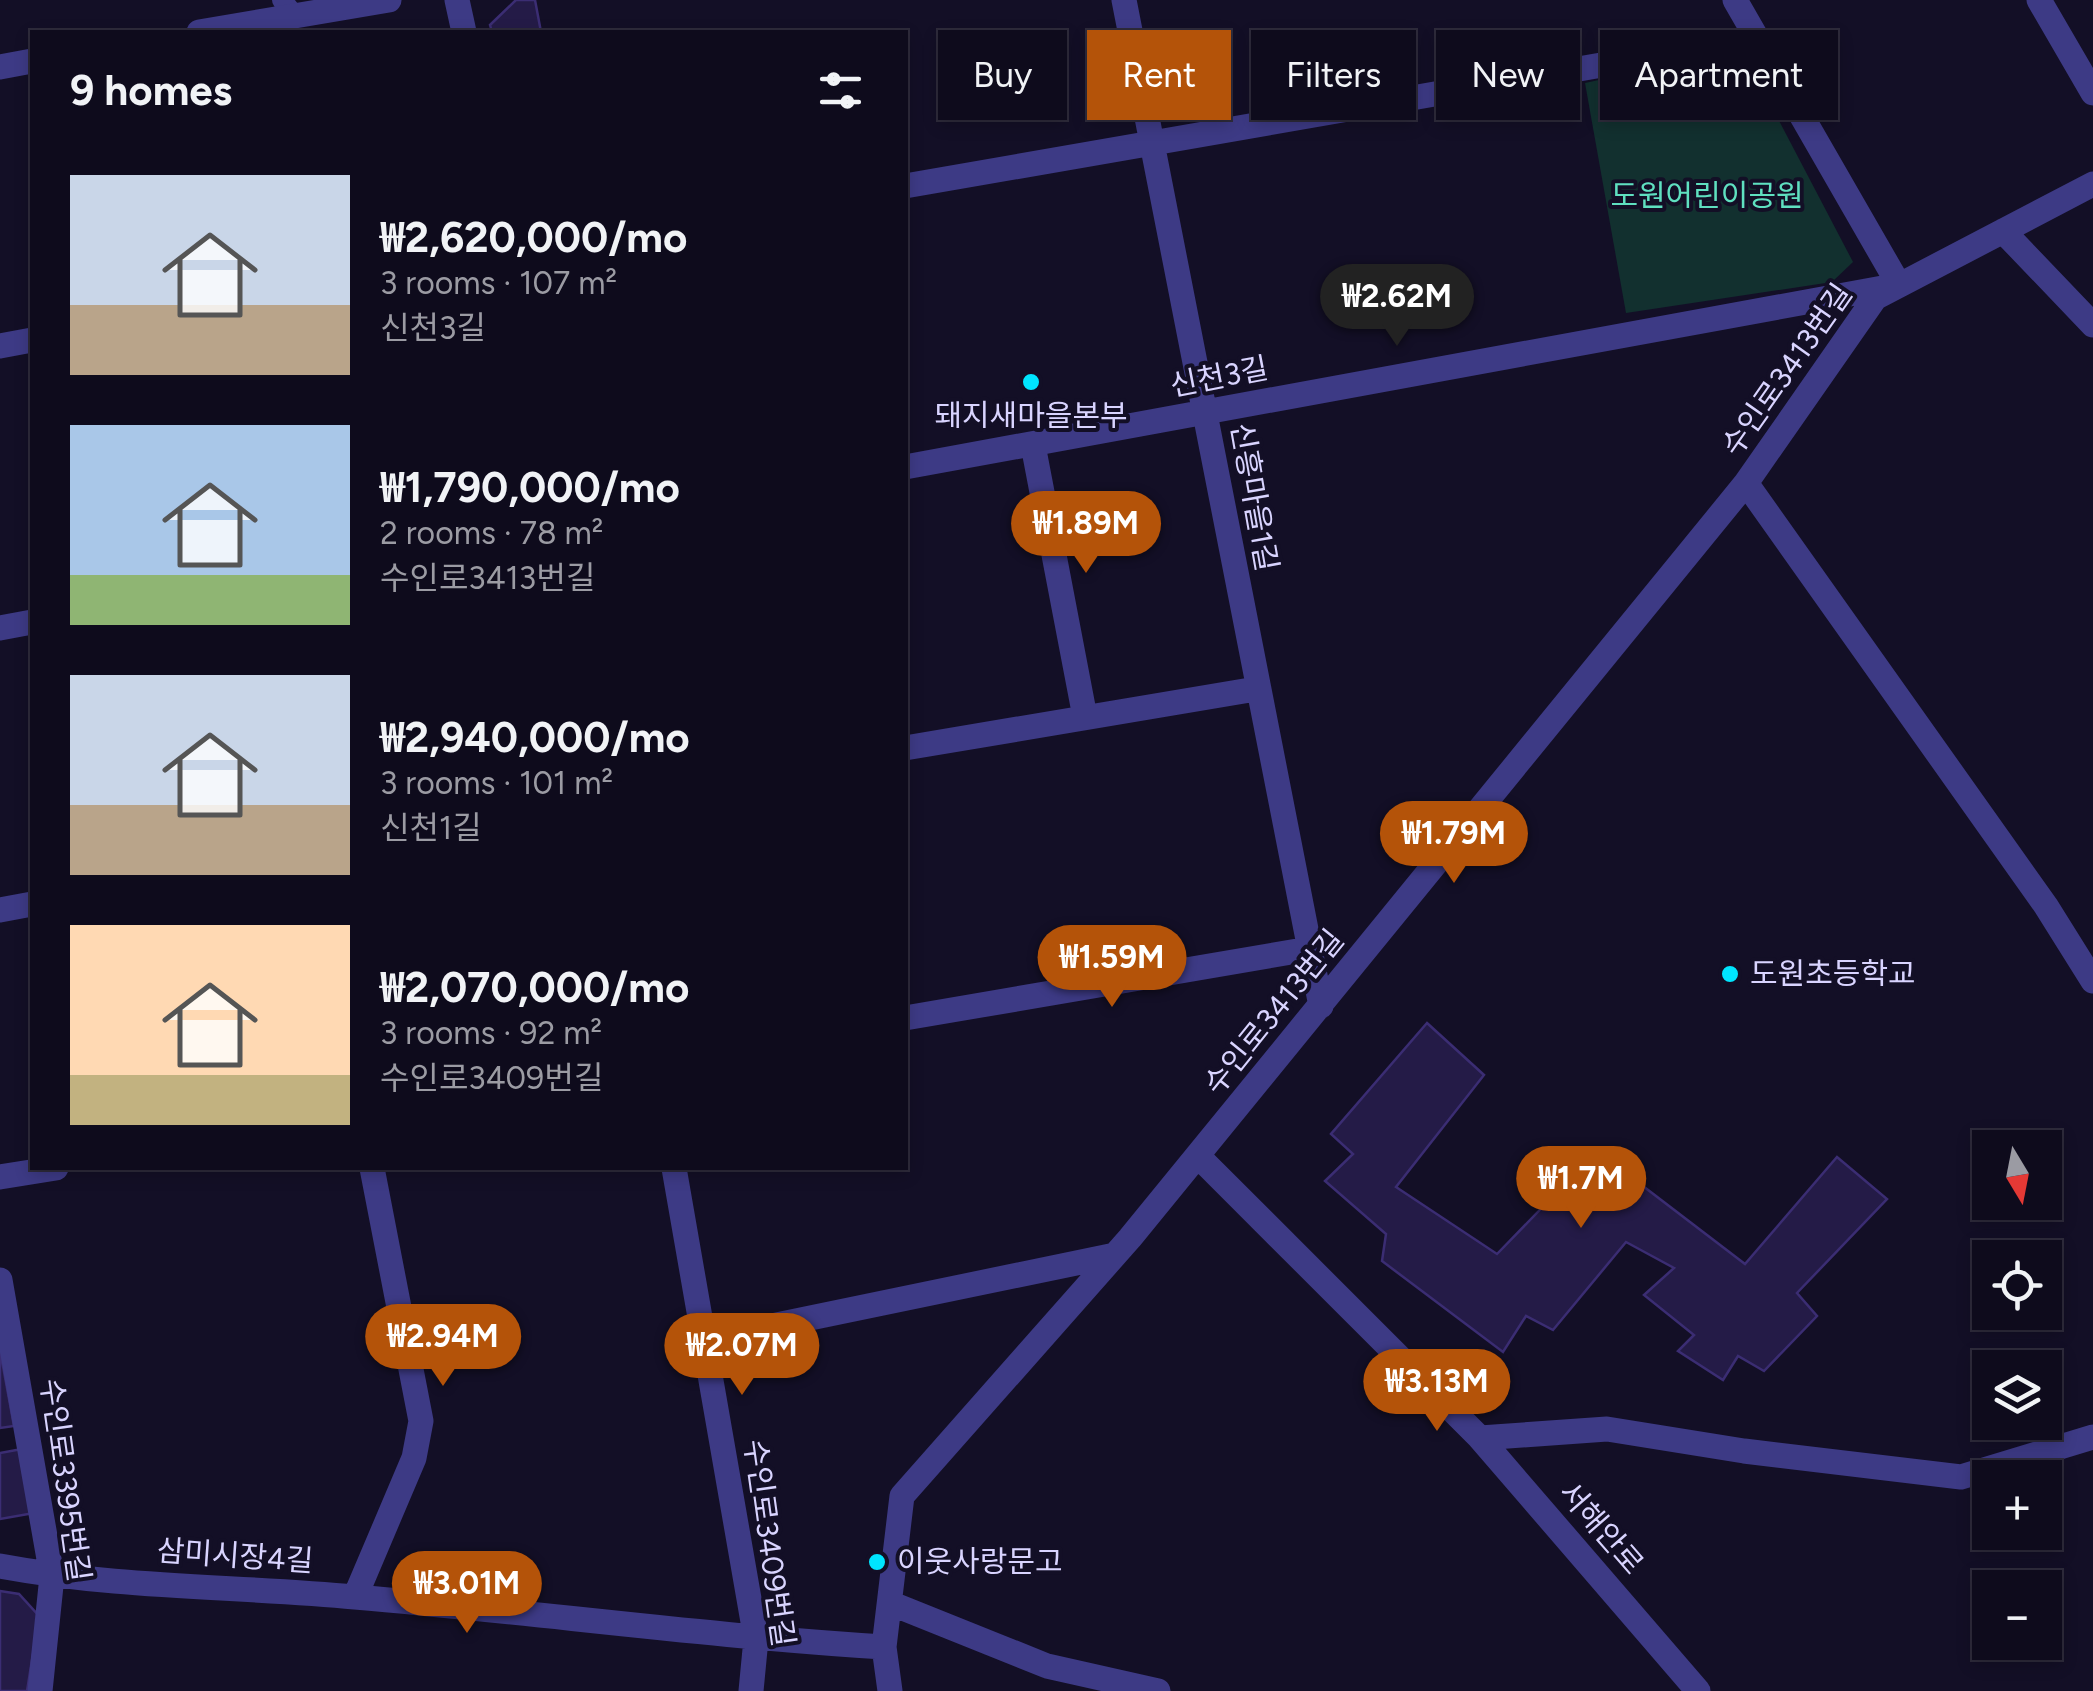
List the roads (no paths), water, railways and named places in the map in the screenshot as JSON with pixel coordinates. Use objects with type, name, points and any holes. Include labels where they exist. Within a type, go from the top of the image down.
[{"type":"street","points":[[207,30],[289,8],[389,0]]},
{"type":"street","points":[[458,0],[464,30]]},
{"type":"street","name":"신흥마을1길","points":[[1124,0],[1321,1006]]},
{"type":"street","points":[[1735,0],[1752,30]]},
{"type":"street","points":[[2039,0],[2093,93]]},
{"type":"street","points":[[0,67],[30,61]]},
{"type":"street","points":[[908,185],[1600,65]]},
{"type":"street","points":[[1803,120],[1899,285]]},
{"type":"street","name":"수인로3413번길","points":[[890,1691],[884,1647],[902,1496],[1198,1156],[1746,484],[1876,298],[2093,184]]},
{"type":"street","points":[[2003,231],[2093,325]]},
{"type":"street","name":"신천3길","points":[[908,466],[1899,285]]},
{"type":"street","points":[[0,346],[30,340]]},
{"type":"street","points":[[1034,445],[1086,718]]},
{"type":"street","name":"수인로3413번길","points":[[1746,484],[2046,906],[2093,980]]},
{"type":"street","points":[[0,628],[30,622]]},
{"type":"street","points":[[908,748],[1256,689]]},
{"type":"street","points":[[0,910],[30,904]]},
{"type":"street","points":[[908,1017],[1309,949]]},
{"type":"street","name":"서해안로","points":[[1198,1156],[1480,1438],[1698,1691]]},
{"type":"street","points":[[0,1178],[45,1170]]},
{"type":"street","points":[[355,1596],[414,1458],[421,1421],[372,1170]]},
{"type":"street","name":"수인로3409번길","points":[[674,1170],[756,1639],[751,1691]]},
{"type":"street","points":[[704,1340],[1115,1255]]},
{"type":"street","name":"수인로3395번길","points":[[0,1280],[52,1576],[40,1691]]},
{"type":"street","points":[[1480,1438],[1607,1429],[1744,1452],[1961,1477],[2093,1436]]},
{"type":"street","name":"삼미시장4길","points":[[0,1566],[52,1576],[355,1596],[756,1639],[884,1647]]},
{"type":"street","points":[[890,1602],[1048,1666],[1158,1691]]},
{"type":"place","name":"돼지새마을본부","points":[[1031,382]]},
{"type":"place","name":"도원초등학교","points":[[1730,974]]},
{"type":"place","name":"이웃사랑문고","points":[[877,1562]]},
{"type":"park label","name":"도원어린이공원","points":[[1707,196]]}]
